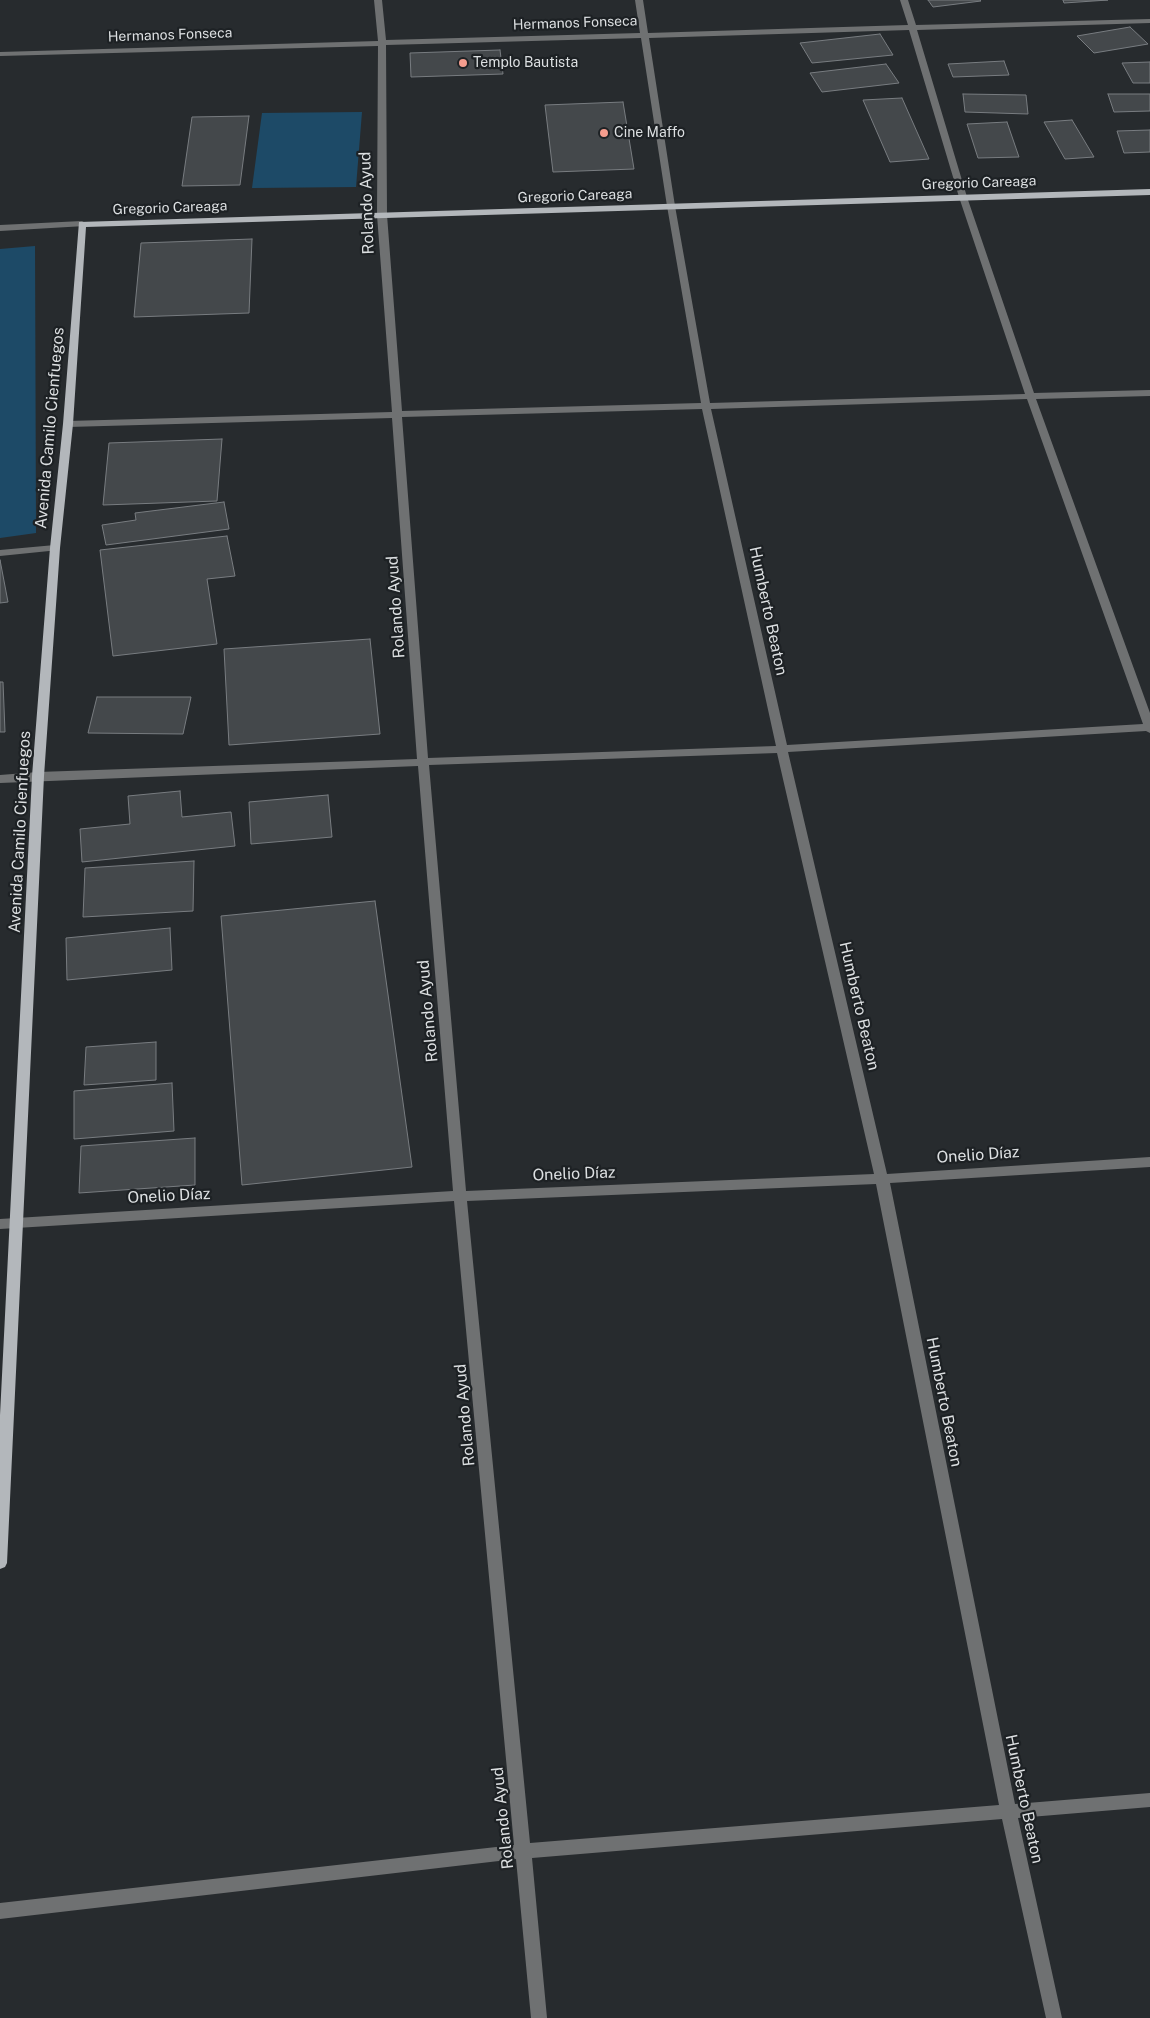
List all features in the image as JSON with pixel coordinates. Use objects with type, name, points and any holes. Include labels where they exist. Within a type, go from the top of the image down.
[{"type":"main road","name":"Gregorio Careaga","points":[[82,224],[1150,192]]},
{"type":"main road","name":"Avenida Camilo Cienfuegos","points":[[0,1563],[18,1223],[38,776],[55,548],[68,424],[82,224]]},
{"type":"street","name":"Rolando Ayud","points":[[378,0],[382,43],[382,215],[424,763],[460,1196],[539,2018]]},
{"type":"street","name":"Humberto Beaton","points":[[639,0],[671,206],[706,406],[782,749],[882,1179],[1010,1813],[1054,2018]]},
{"type":"street","points":[[0,779],[38,776],[782,749],[1150,728],[1030,395],[963,198],[904,0]]},
{"type":"street","name":"Hermanos Fonseca","points":[[0,54],[1150,21]]},
{"type":"street","name":"Gregorio Careaga","points":[[0,228],[82,224]]},
{"type":"street","points":[[68,424],[1150,393]]},
{"type":"street","points":[[0,554],[55,548]]},
{"type":"street","name":"Onelio Díaz","points":[[0,1224],[460,1196],[882,1179],[1150,1162]]},
{"type":"street","points":[[0,1911],[523,1851],[1010,1813],[1150,1800]]},
{"type":"shaded area","points":[[362,112],[356,187],[252,188],[262,113]]},
{"type":"shaded area","points":[[35,246],[36,533],[0,538],[0,249]]},
{"type":"building","points":[[928,0],[980,0],[981,1],[933,7]]},
{"type":"building","points":[[1063,0],[1108,0],[1064,3]]},
{"type":"building","points":[[1130,27],[1148,44],[1094,53],[1077,36]]},
{"type":"building","points":[[880,34],[893,55],[812,63],[800,43]]},
{"type":"building","points":[[500,50],[503,74],[411,77],[410,53]]},
{"type":"building","points":[[1004,61],[1009,75],[953,77],[948,64]]},
{"type":"building","points":[[1150,62],[1150,83],[1133,83],[1122,63]]},
{"type":"building","points":[[886,64],[899,83],[822,92],[810,73]]},
{"type":"building","points":[[963,94],[1026,95],[1028,114],[965,112]]},
{"type":"building","points":[[1108,94],[1150,94],[1150,111],[1114,112]]},
{"type":"building","points":[[902,98],[929,159],[890,162],[863,100]]},
{"type":"building","points":[[623,102],[634,169],[553,172],[545,105]]},
{"type":"building","points":[[249,116],[240,185],[182,186],[192,117]]},
{"type":"building","points":[[1072,120],[1094,157],[1065,159],[1044,122]]},
{"type":"building","points":[[1007,122],[1019,157],[978,158],[967,124]]},
{"type":"building","points":[[1150,130],[1150,152],[1124,153],[1117,131]]},
{"type":"building","points":[[252,239],[249,313],[134,317],[141,243]]},
{"type":"building","points":[[222,439],[217,501],[103,505],[109,443]]},
{"type":"building","points":[[224,502],[229,529],[106,545],[102,525],[136,520],[135,513]]},
{"type":"building","points":[[227,536],[235,576],[207,579],[217,644],[113,656],[100,550]]},
{"type":"building","points":[[0,560],[8,602],[0,603]]},
{"type":"building","points":[[370,639],[380,734],[229,745],[224,649]]},
{"type":"building","points":[[0,682],[3,682],[5,732],[0,732]]},
{"type":"building","points":[[97,697],[191,697],[183,734],[88,733]]},
{"type":"building","points":[[180,791],[182,817],[231,812],[235,846],[82,862],[80,829],[130,824],[128,796]]},
{"type":"building","points":[[328,795],[332,837],[251,844],[249,802]]},
{"type":"building","points":[[194,861],[193,911],[83,917],[85,868]]},
{"type":"building","points":[[375,901],[412,1167],[242,1185],[221,916]]},
{"type":"building","points":[[170,928],[172,970],[67,980],[66,938]]},
{"type":"building","points":[[156,1042],[156,1080],[84,1085],[86,1047]]},
{"type":"building","points":[[172,1083],[174,1131],[74,1139],[74,1091]]},
{"type":"building","points":[[195,1138],[195,1185],[79,1193],[81,1146]]},
{"type":"place","name":"Templo Bautista","points":[[463,63]]},
{"type":"place","name":"Cine Maffo","points":[[604,133]]}]
